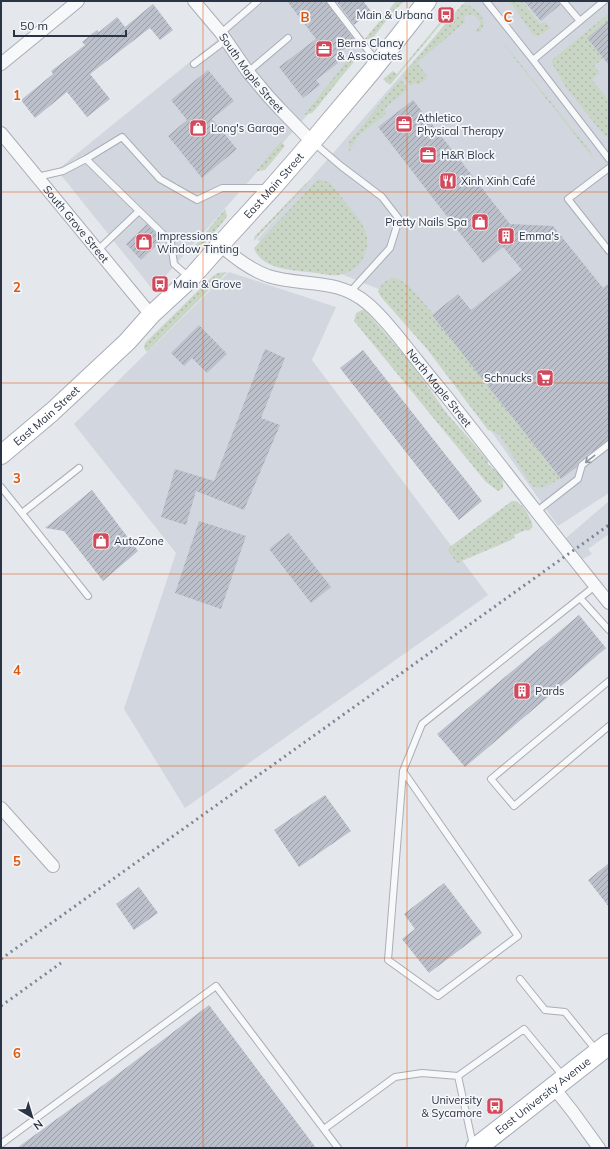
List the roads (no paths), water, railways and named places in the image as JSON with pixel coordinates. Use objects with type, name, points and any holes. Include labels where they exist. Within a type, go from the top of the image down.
[{"type":"main road","name":"East Main Street","points":[[1,455],[58,406],[127,342],[151,315],[190,279],[312,142],[378,63],[426,1]]},
{"type":"main road","name":"East University Avenue","points":[[475,1148],[560,1084],[604,1048]]},
{"type":"street","points":[[1,64],[78,1]]},
{"type":"street","name":"South Maple Street","points":[[194,1],[223,36],[248,72],[280,109],[312,142]]},
{"type":"street","name":"South Grove Street","points":[[1,133],[151,315]]},
{"type":"street","name":"North Maple Street","points":[[220,245],[234,257],[251,268],[268,276],[290,281],[333,286],[350,292],[367,303],[384,319],[609,603]]},
{"type":"street","points":[[1,808],[53,866]]},
{"type":"street","points":[[560,1084],[573,1112],[599,1148]]},
{"type":"lane","points":[[194,64],[258,1]]},
{"type":"lane","points":[[330,1],[378,63]]},
{"type":"lane","points":[[486,1],[534,60],[609,159]]},
{"type":"lane","points":[[564,1],[580,21]]},
{"type":"lane","points":[[534,60],[604,1]]},
{"type":"lane","points":[[248,72],[288,38]]},
{"type":"lane","points":[[37,177],[63,171],[122,137],[160,179],[197,200],[222,188],[272,188]]},
{"type":"lane","points":[[312,142],[382,197],[399,219],[390,248],[350,292]]},
{"type":"lane","points":[[86,159],[171,242],[174,264],[190,279]]},
{"type":"lane","points":[[609,168],[568,200],[609,251]]},
{"type":"lane","points":[[98,250],[139,211]]},
{"type":"lane","points":[[536,512],[578,479],[582,465],[609,444]]},
{"type":"lane","points":[[22,513],[79,468]]},
{"type":"lane","points":[[1,487],[88,596]]},
{"type":"lane","points":[[403,771],[518,936],[438,996],[388,960],[403,771],[422,724],[595,586]]},
{"type":"lane","points":[[580,598],[609,630]]},
{"type":"lane","points":[[609,681],[491,779],[514,806],[609,726]]},
{"type":"lane","points":[[520,979],[545,1010],[566,1012],[604,1048]]},
{"type":"lane","points":[[1,1144],[216,986],[338,1148]]},
{"type":"lane","points":[[324,1129],[395,1076],[422,1073],[458,1076],[524,1029],[560,1084]]},
{"type":"lane","points":[[458,1076],[475,1148]]},
{"type":"railway","points":[[1,959],[609,525]]},
{"type":"railway","points":[[1,1006],[61,963]]},
{"type":"place","name":"Main & Urbana","points":[[446,15]]},
{"type":"place","name":"Berns Clancy & Associates","points":[[324,49]]},
{"type":"place","name":"Athletico Physical Therapy","points":[[404,124]]},
{"type":"place","name":"Long's Garage","points":[[198,128]]},
{"type":"place","name":"H&R Block","points":[[428,155]]},
{"type":"place","name":"Xinh Xinh Café","points":[[448,181]]},
{"type":"place","name":"Pretty Nails Spa","points":[[480,222]]},
{"type":"place","name":"Emma's","points":[[506,236]]},
{"type":"place","name":"Impressions Window Tinting","points":[[144,242]]},
{"type":"place","name":"Main & Grove","points":[[160,284]]},
{"type":"place","name":"Schnucks","points":[[545,378]]},
{"type":"place","name":"AutoZone","points":[[101,541]]},
{"type":"place","name":"Pards","points":[[522,691]]},
{"type":"place","name":"University & Sycamore","points":[[495,1106]]}]
